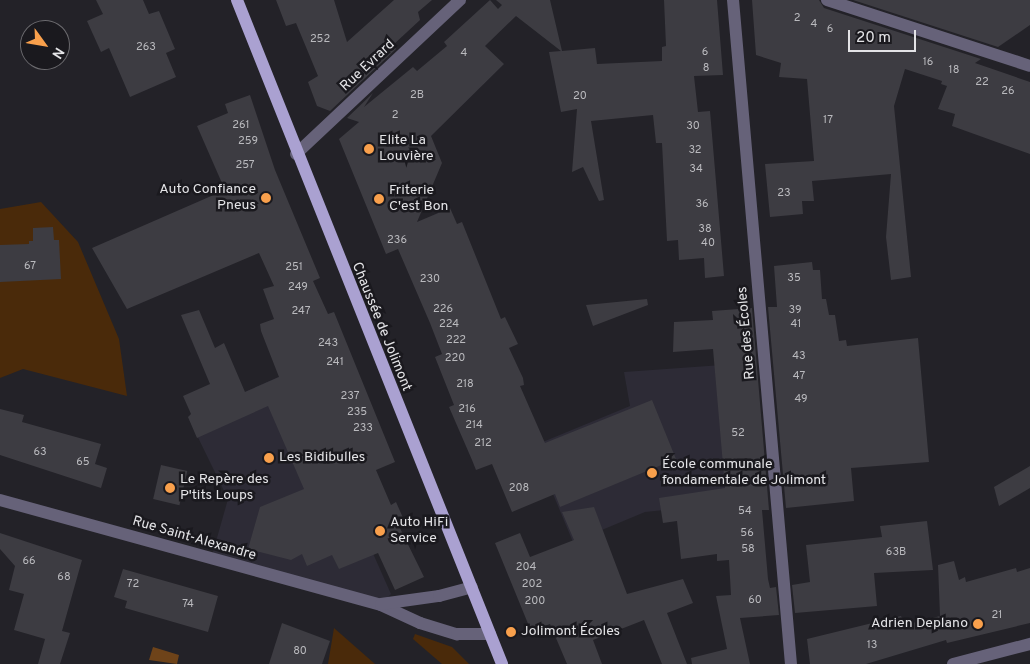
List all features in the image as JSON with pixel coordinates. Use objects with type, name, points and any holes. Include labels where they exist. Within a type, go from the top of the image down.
[{"type":"main road","name":"Chaussée de Jolimont","points":[[237,0],[296,154],[502,664]]},
{"type":"street","name":"Rue Evrard","points":[[296,154],[460,0]]},
{"type":"street","name":"Rue des Écoles","points":[[733,0],[792,664]]},
{"type":"street","points":[[826,0],[1030,66]]},
{"type":"street","name":"Rue Saint-Alexandre","points":[[0,500],[381,604],[420,623],[457,634],[490,634]]},
{"type":"street","name":"Rue Saint-Alexandre","points":[[381,604],[439,596],[472,587]]},
{"type":"street","points":[[955,664],[1030,644]]},
{"type":"shaded area","points":[[41,202],[78,242],[119,339],[127,396],[23,369],[0,378],[0,209]]},
{"type":"shaded area","name":"École communale fondamentale de Jolimont","points":[[750,363],[763,500],[645,512],[573,542],[533,446],[630,406],[624,372]]},
{"type":"shaded area","name":"Les Bidibulles","points":[[292,371],[391,594],[381,604],[211,559],[228,499],[188,417]]},
{"type":"shaded area","points":[[334,628],[375,664],[328,664]]},
{"type":"shaded area","points":[[415,634],[452,647],[469,664],[442,664],[413,639]]},
{"type":"shaded area","points":[[153,647],[179,655],[177,664],[149,660]]},
{"type":"building","points":[[96,0],[143,0],[149,14],[159,11],[175,49],[166,53],[176,77],[130,97],[109,48],[101,52],[87,21],[103,14]]},
{"type":"building","points":[[276,0],[334,0],[347,42],[394,0],[432,0],[418,12],[420,20],[393,45],[396,49],[330,111],[317,106],[308,82],[318,76],[296,23],[286,26]]},
{"type":"building","points":[[490,0],[498,9],[502,5],[496,0],[550,0],[562,51],[595,48],[597,64],[662,61],[662,47],[666,46],[664,0],[717,0],[723,75],[694,76],[698,112],[710,111],[724,276],[705,278],[704,258],[679,260],[678,240],[667,241],[662,143],[656,143],[653,115],[591,121],[604,200],[599,201],[583,167],[572,172],[577,109],[561,112],[549,52],[561,51],[516,16],[485,46],[504,64],[431,136],[442,163],[417,222],[450,208],[457,224],[462,222],[501,319],[505,317],[518,344],[509,348],[523,378],[524,385],[520,386],[545,443],[652,400],[676,459],[560,507],[555,494],[512,512],[492,464],[476,470],[449,407],[454,405],[435,357],[442,354],[430,323],[398,249],[386,254],[339,139],[359,122],[347,118],[373,93],[364,107],[413,67],[417,71],[447,46],[444,42]]},
{"type":"building","points":[[752,0],[819,0],[824,8],[981,59],[975,63],[1030,82],[1030,154],[952,126],[955,114],[938,109],[947,86],[941,84],[942,81],[905,69],[894,106],[911,277],[891,280],[886,237],[891,174],[812,181],[814,201],[802,201],[803,214],[770,217],[765,164],[814,161],[807,79],[779,77],[781,63],[756,55]]},
{"type":"building","points":[[853,0],[1030,0],[1030,25],[998,47]]},
{"type":"building","points":[[250,95],[275,170],[320,278],[313,281],[328,314],[334,312],[395,462],[376,470],[391,505],[396,502],[404,520],[397,522],[424,577],[395,590],[378,553],[339,569],[332,555],[307,566],[302,554],[291,560],[248,549],[260,507],[304,489],[268,406],[197,438],[188,417],[191,414],[183,396],[210,384],[181,315],[199,310],[215,348],[224,343],[245,392],[279,377],[261,331],[260,324],[274,319],[263,289],[274,286],[259,253],[127,309],[92,248],[225,190],[197,126],[228,113],[225,104]]},
{"type":"building","points":[[53,227],[54,240],[59,240],[61,279],[0,282],[0,245],[29,244],[29,241],[33,241],[33,228]]},
{"type":"building","points":[[812,262],[813,270],[820,270],[822,299],[826,299],[829,315],[835,315],[839,341],[846,340],[847,346],[918,338],[929,462],[851,468],[854,501],[786,508],[768,307],[777,307],[774,266]]},
{"type":"building","points":[[647,299],[648,305],[593,326],[586,305]]},
{"type":"building","points":[[752,308],[769,510],[762,510],[768,579],[770,588],[776,587],[779,615],[740,618],[750,664],[692,664],[691,658],[727,649],[716,596],[731,595],[729,560],[717,561],[717,554],[681,559],[677,521],[663,523],[659,498],[725,488],[713,349],[673,352],[674,322],[713,320],[712,311]]},
{"type":"building","points":[[0,409],[24,415],[22,422],[101,444],[95,464],[107,468],[101,488],[0,455]]},
{"type":"building","points":[[161,465],[187,471],[179,505],[153,499]]},
{"type":"building","points":[[1030,466],[1030,488],[999,506],[994,487]]},
{"type":"building","points":[[594,507],[627,594],[683,579],[693,603],[667,613],[687,664],[662,664],[644,620],[593,640],[602,664],[567,664],[550,624],[531,631],[495,543],[520,533],[530,557],[574,540],[562,512]]},
{"type":"building","points":[[927,521],[933,570],[874,573],[877,606],[795,613],[792,585],[810,582],[806,545],[882,537],[880,526]]},
{"type":"building","points":[[0,533],[82,560],[62,631],[70,633],[60,664],[38,664],[45,639],[14,630],[24,594],[9,590],[15,566],[0,549]]},
{"type":"building","points":[[954,561],[959,580],[965,577],[966,582],[1016,568],[1017,572],[1030,568],[1030,623],[947,643],[946,640],[866,664],[810,664],[807,639],[901,616],[905,625],[940,616],[938,565]]},
{"type":"building","points":[[123,569],[218,596],[208,632],[125,608],[127,601],[114,597]]},
{"type":"building","points":[[282,623],[330,641],[322,664],[269,664]]},
{"type":"place","name":"Elite La Louvière","points":[[369,149]]},
{"type":"place","name":"Auto Confiance Pneus","points":[[266,198]]},
{"type":"place","name":"Friterie C'est Bon","points":[[379,199]]},
{"type":"place","name":"Les Bidibulles","points":[[269,458]]},
{"type":"place","name":"École communale fondamentale de Jolimont","points":[[652,473]]},
{"type":"place","name":"Le Repère des P'tits Loups","points":[[170,488]]},
{"type":"place","name":"Auto HiFi Service","points":[[380,531]]},
{"type":"place","name":"Adrien Deplano","points":[[978,624]]},
{"type":"place","name":"Jolimont Écoles","points":[[511,632]]}]
